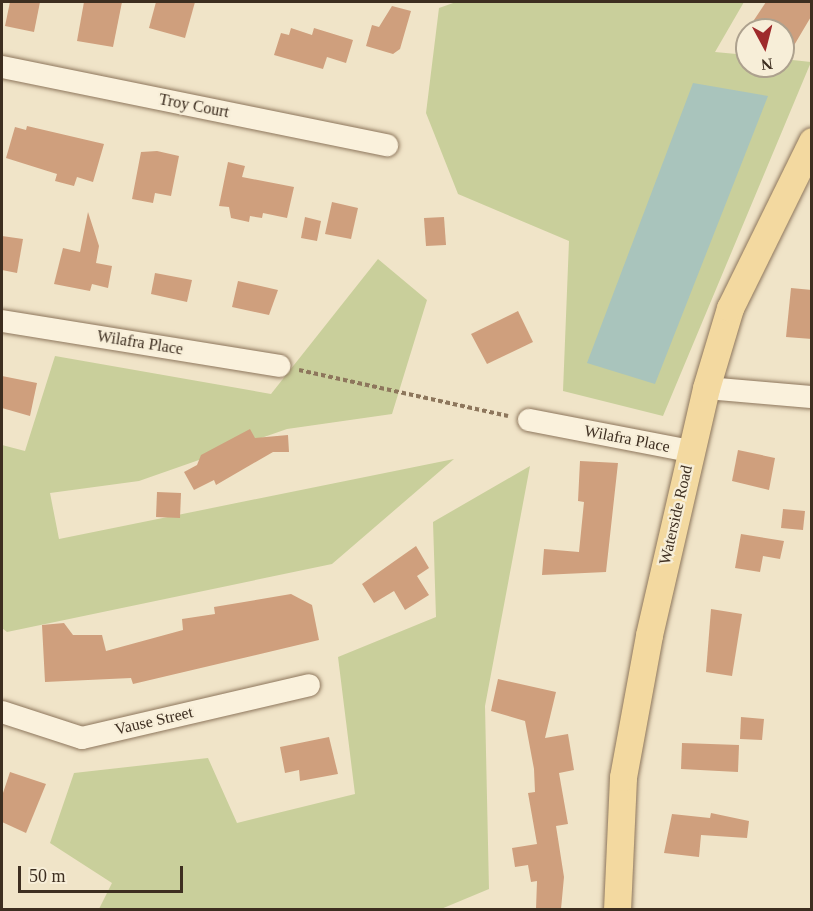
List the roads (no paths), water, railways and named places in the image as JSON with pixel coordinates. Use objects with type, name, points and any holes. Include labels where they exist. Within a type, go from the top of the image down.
[{"type":"main road","name":"Waterside Road","points":[[617,909],[623,777],[690,451],[730,308],[812,141]]},
{"type":"street","name":"Troy Court","points":[[2,68],[387,145]]},
{"type":"street","name":"Wilafra Place","points":[[2,321],[279,366]]},
{"type":"street","points":[[706,388],[812,397]]},
{"type":"street","name":"Wilafra Place","points":[[530,420],[690,451]]},
{"type":"street","name":"Vause Street","points":[[2,712],[82,738],[309,685]]},
{"type":"water","points":[[693,83],[768,96],[655,384],[587,363]]}]
